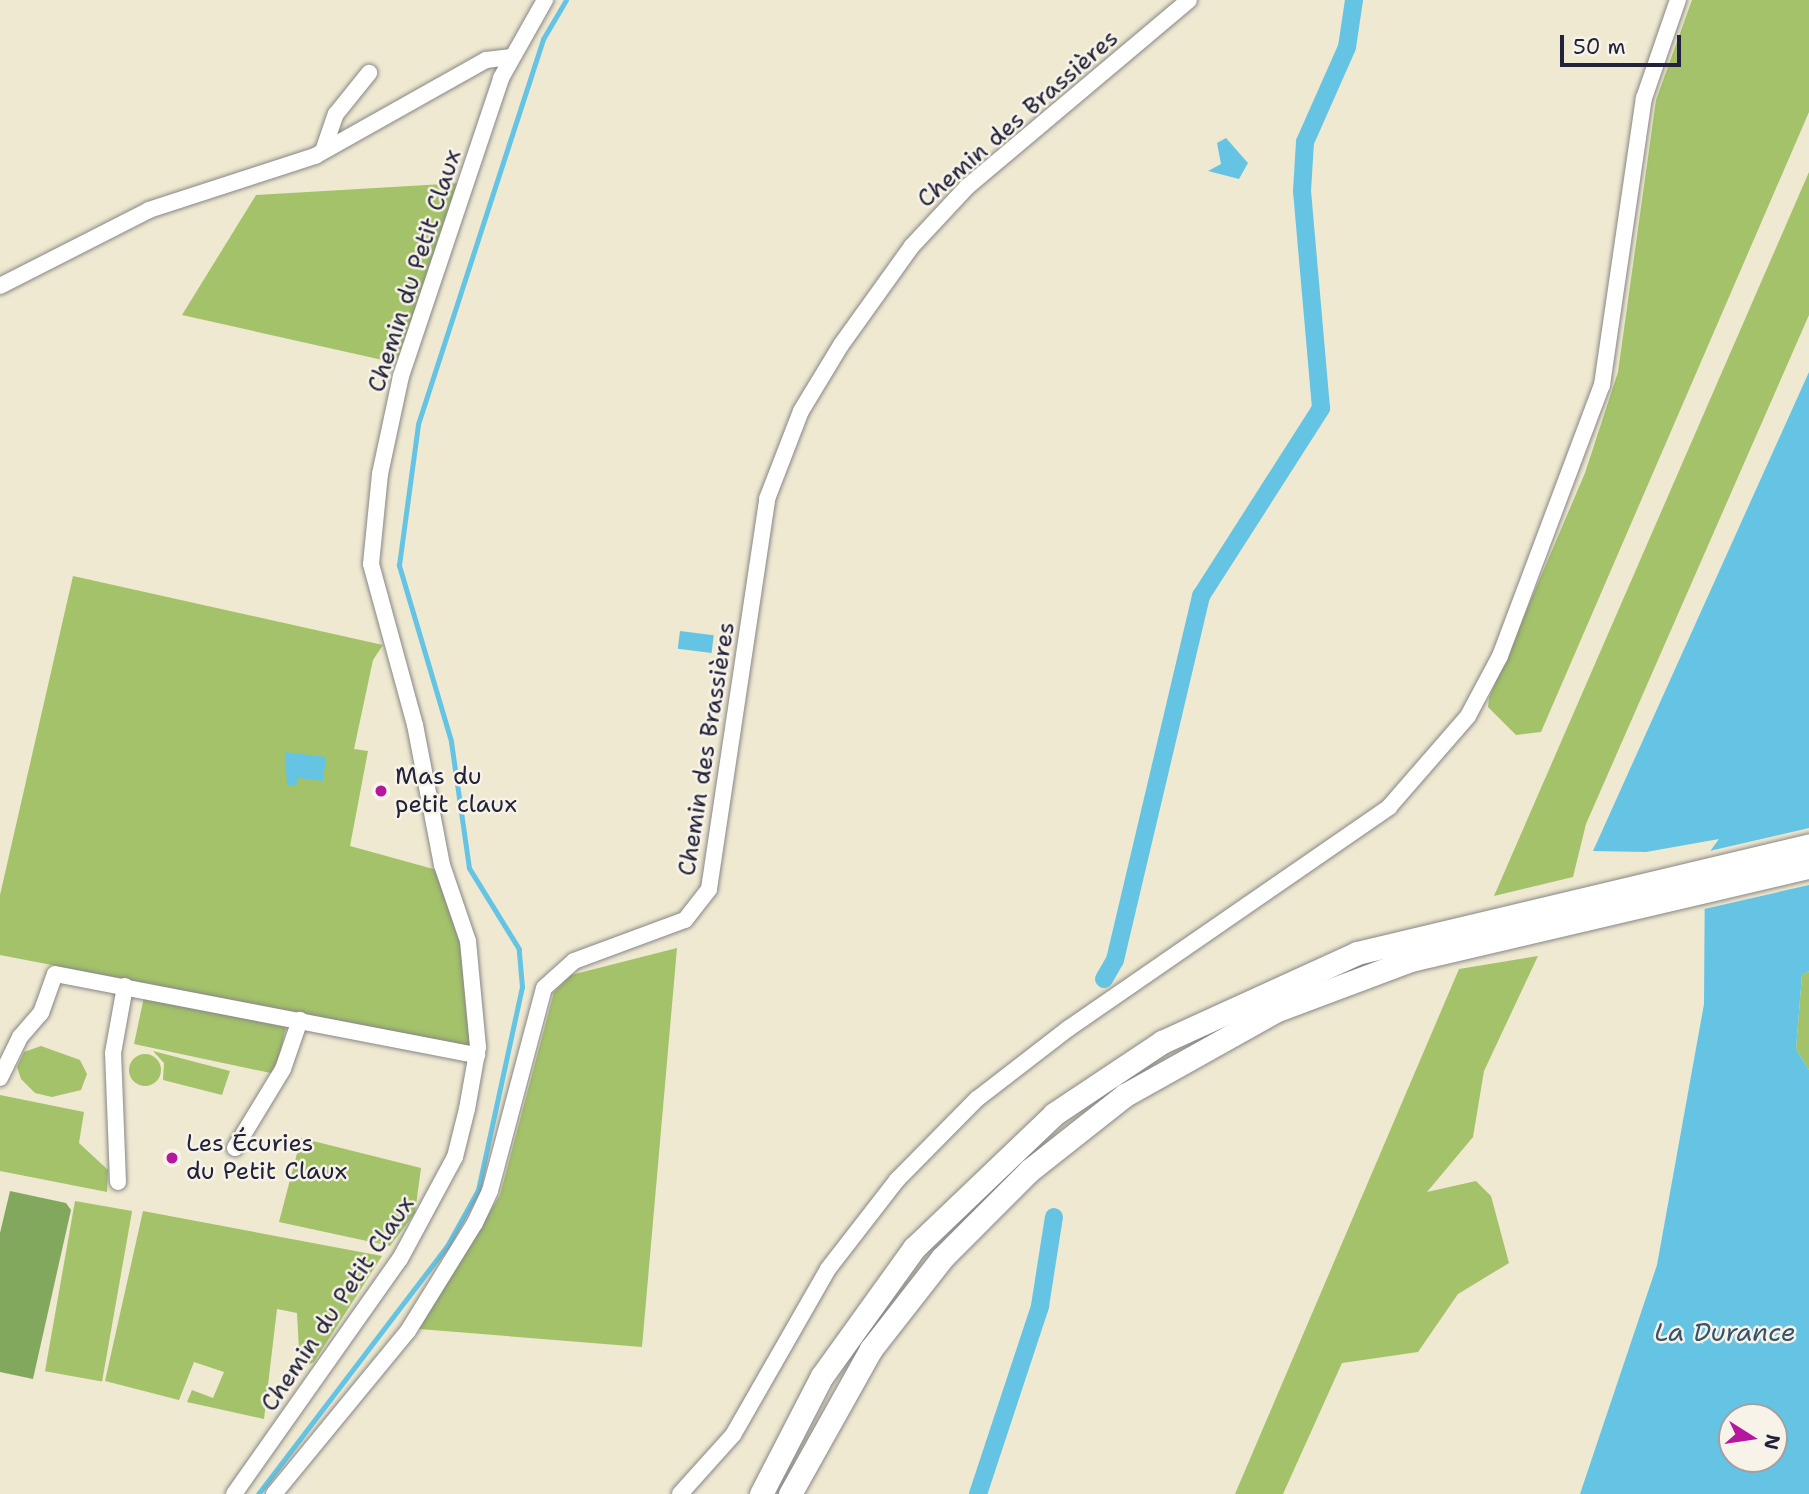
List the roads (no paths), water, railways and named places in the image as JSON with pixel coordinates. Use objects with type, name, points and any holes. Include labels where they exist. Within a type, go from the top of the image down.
[{"type":"highway","points":[[790,1494],[871,1349],[906,1303],[982,1215],[1057,1147],[1125,1095],[1221,1037],[1408,949],[1809,845]]},
{"type":"highway","points":[[761,1494],[822,1376],[906,1258],[1054,1114],[1212,1014],[1303,973],[1809,867]]},
{"type":"street","name":"Chemin du Petit Claux","points":[[234,1494],[339,1350],[439,1192],[455,1157],[477,1055],[468,941],[442,865],[415,725],[371,564],[380,474],[401,376],[510,57],[545,0]]},
{"type":"street","name":"Chemin des Brassières","points":[[274,1494],[408,1331],[475,1223],[490,1191],[544,988],[574,961],[685,920],[709,889],[767,499],[796,421],[841,345],[912,246],[967,187],[1189,0]]},
{"type":"street","points":[[680,1494],[733,1435],[828,1269],[897,1180],[977,1099],[1069,1028],[1389,807],[1468,716],[1500,656],[1602,385],[1644,98],[1678,0]]},
{"type":"street","points":[[0,286],[149,210],[323,151],[486,60],[510,57]]},
{"type":"street","points":[[323,151],[336,114],[369,73]]},
{"type":"street","points":[[0,1078],[20,1037],[41,1013],[55,974],[477,1055]]},
{"type":"street","points":[[118,1182],[113,1053],[125,986]]},
{"type":"street","points":[[235,1148],[283,1069],[300,1020]]},
{"type":"water","points":[[1226,138],[1248,163],[1239,179],[1208,171],[1221,164],[1217,143]]},
{"type":"water","name":"La Durance","points":[[1809,372],[1809,971],[1802,975],[1796,1049],[1809,1070],[1809,1494],[1580,1494],[1657,1265],[1704,1004],[1705,858],[1719,839],[1646,852],[1593,851]]},
{"type":"water","points":[[680,631],[714,635],[712,653],[678,649]]},
{"type":"water","points":[[285,752],[326,757],[323,781],[298,778],[296,786],[287,785]]},
{"type":"waterway","points":[[258,1494],[447,1246],[478,1190],[522,987],[519,949],[469,868],[451,741],[399,565],[418,424],[543,39],[566,0]]},
{"type":"waterway","points":[[1104,979],[1115,960],[1201,596],[1321,408],[1302,191],[1305,142],[1347,47],[1354,0]]},
{"type":"waterway","points":[[978,1494],[1040,1306],[1054,1217]]},
{"type":"place","name":"Mas du petit claux","points":[[381,791]]},
{"type":"place","name":"Les Écuries du Petit Claux","points":[[172,1158]]}]
